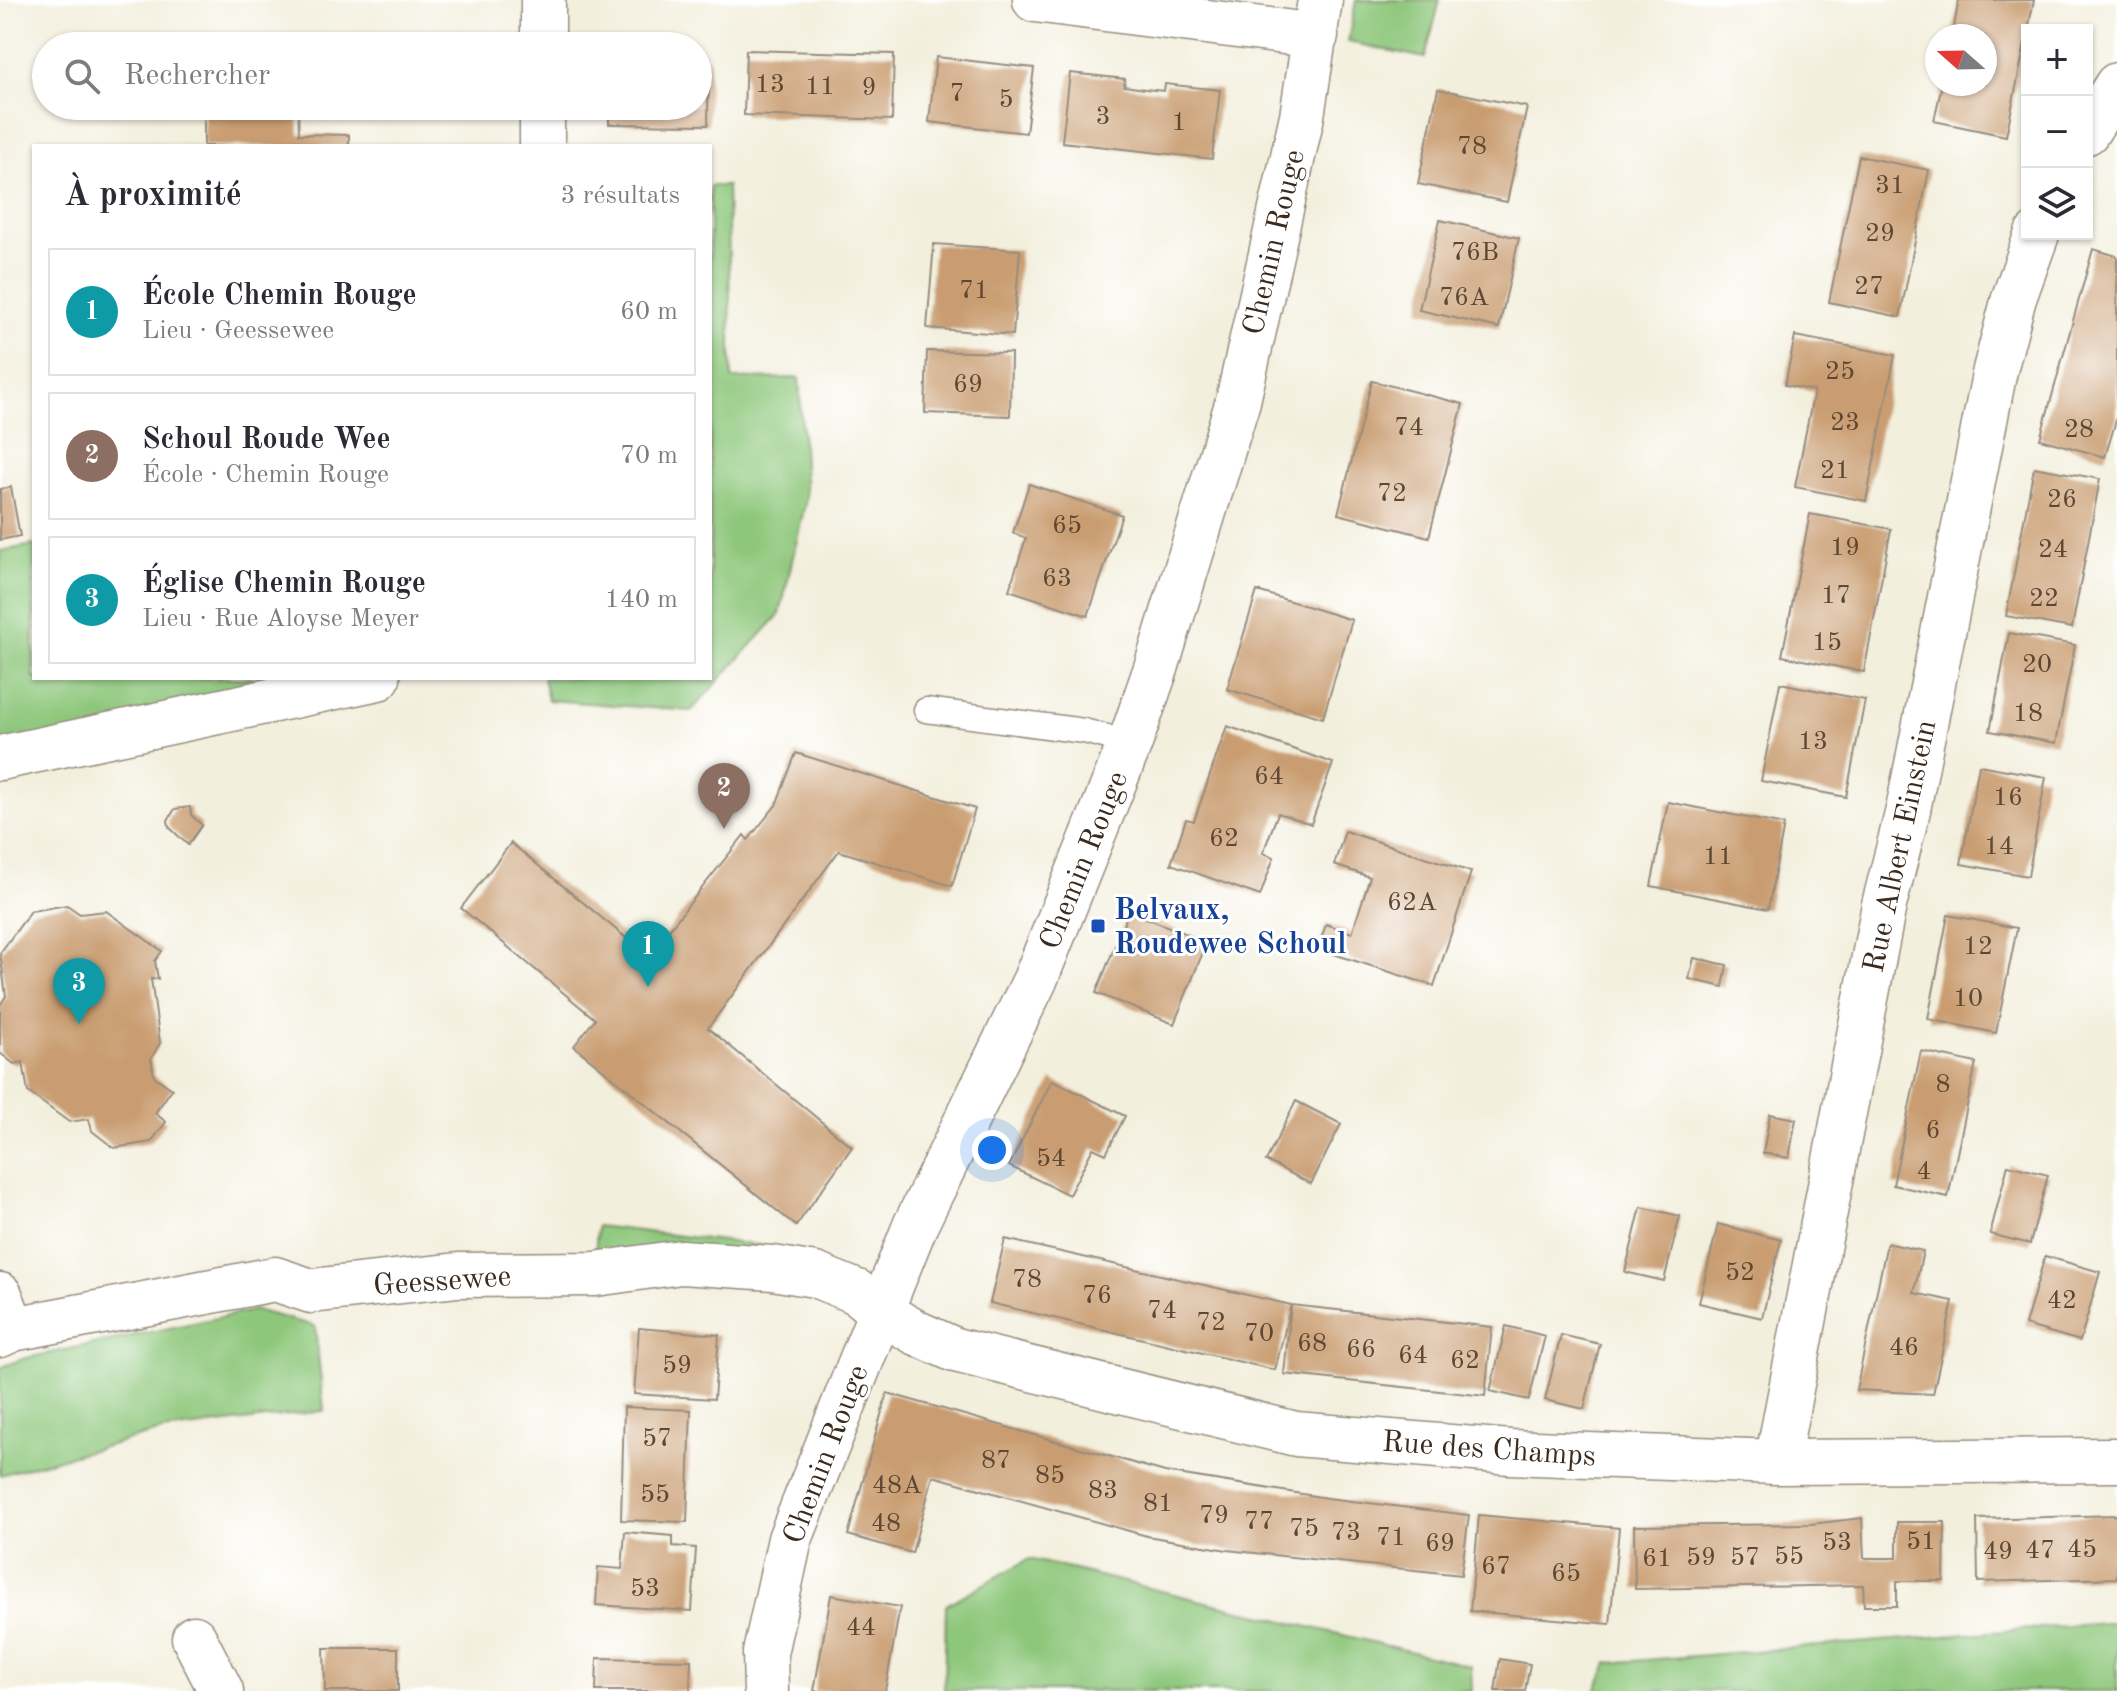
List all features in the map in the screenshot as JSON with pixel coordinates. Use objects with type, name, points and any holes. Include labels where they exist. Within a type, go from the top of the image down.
[{"type":"street","points":[[543,0],[543,32]]},
{"type":"street","points":[[1035,0],[1318,18]]},
{"type":"street","name":"Chemin Rouge","points":[[766,1691],[765,1653],[790,1539],[915,1226],[1035,980],[1130,743],[1238,401],[1302,116],[1318,18]]},
{"type":"street","points":[[2093,123],[2117,85]]},
{"type":"street","points":[[542,120],[542,144]]},
{"type":"street","name":"Rue Albert Einstein","points":[[1777,1462],[1884,905],[1908,810],[1995,370],[2014,298],[2035,240]]},
{"type":"street","points":[[0,758],[369,680]]},
{"type":"street","name":"Geessewee","points":[[4,1320],[275,1279],[311,1291],[458,1275],[595,1274],[681,1262],[773,1268],[815,1275],[857,1292],[880,1312]]},
{"type":"street","name":"Rue des Champs","points":[[880,1312],[955,1350],[1296,1434],[1510,1452],[1777,1462],[2117,1460]]},
{"type":"street","points":[[194,1638],[221,1691]]},
{"type":"lane","points":[[926,710],[1084,731],[1130,743]]},
{"type":"green space","points":[[1356,0],[1440,0],[1425,58],[1348,42]]},
{"type":"green space","points":[[712,186],[727,186],[732,379],[799,378],[806,500],[780,614],[691,711],[548,700],[543,680],[712,680]]},
{"type":"green space","points":[[32,545],[32,680],[369,680],[0,758],[0,551]]},
{"type":"green space","points":[[597,1226],[774,1247],[595,1258]]},
{"type":"green space","points":[[255,1310],[315,1326],[324,1411],[162,1431],[0,1475],[0,1368],[22,1359]]},
{"type":"green space","points":[[1029,1559],[1471,1666],[1472,1691],[944,1691],[946,1605]]},
{"type":"green space","points":[[2117,1622],[2117,1691],[1596,1691],[1608,1663]]},
{"type":"building","points":[[1959,0],[2034,0],[2029,24],[2021,24],[2021,63],[2006,136],[1934,121],[1939,96],[1997,96],[1997,24],[1954,24]]},
{"type":"building","points":[[746,50],[894,54],[892,120],[744,115]]},
{"type":"building","points":[[936,57],[1034,68],[1026,133],[929,122]]},
{"type":"building","points":[[1070,73],[1125,79],[1124,86],[1145,89],[1164,91],[1165,84],[1220,90],[1212,159],[1062,142]]},
{"type":"building","points":[[1438,89],[1527,107],[1507,202],[1418,184]]},
{"type":"building","points":[[204,120],[298,120],[299,134],[349,135],[349,144],[204,144]]},
{"type":"building","points":[[609,120],[708,120],[708,125],[609,124]]},
{"type":"building","points":[[1859,156],[1929,170],[1900,317],[1829,302]]},
{"type":"building","points":[[1440,220],[1519,238],[1499,328],[1419,310]]},
{"type":"building","points":[[934,244],[1020,250],[1013,335],[927,328]]},
{"type":"building","points":[[2093,249],[2117,256],[2117,417],[2105,457],[2040,439]]},
{"type":"building","points":[[1795,336],[1895,355],[1866,501],[1795,487],[1814,391],[1785,385]]},
{"type":"building","points":[[927,351],[1011,353],[1010,416],[925,413]]},
{"type":"building","points":[[1372,381],[1463,404],[1429,537],[1338,514]]},
{"type":"building","points":[[2034,467],[2100,479],[2072,628],[2006,616]]},
{"type":"building","points":[[1029,484],[1122,515],[1088,616],[1009,590],[1026,538],[1013,533]]},
{"type":"building","points":[[11,487],[20,536],[0,540],[0,489]]},
{"type":"building","points":[[1810,514],[1891,529],[1864,672],[1782,656]]},
{"type":"building","points":[[1257,591],[1352,620],[1323,718],[1227,689]]},
{"type":"building","points":[[2009,633],[2075,645],[2056,743],[1990,731]]},
{"type":"building","points":[[1780,683],[1865,700],[1846,797],[1761,781]]},
{"type":"building","points":[[1227,726],[1333,763],[1311,824],[1278,813],[1263,853],[1274,857],[1260,896],[1171,864],[1186,819],[1194,821]]},
{"type":"building","points":[[796,753],[975,809],[952,886],[839,851],[708,1028],[852,1147],[796,1226],[574,1046],[595,1019],[461,908],[511,843],[648,956],[744,835],[748,840],[776,805]]},
{"type":"building","points":[[1979,765],[2046,777],[2028,876],[1961,864]]},
{"type":"building","points":[[1668,802],[1784,825],[1768,909],[1651,886]]},
{"type":"building","points":[[190,807],[191,815],[202,825],[188,845],[169,827],[168,820],[175,809]]},
{"type":"building","points":[[1345,831],[1471,872],[1434,986],[1318,949],[1326,924],[1352,933],[1370,877],[1334,865]]},
{"type":"building","points":[[67,905],[80,914],[106,911],[162,951],[155,961],[158,979],[151,979],[160,1043],[151,1059],[154,1076],[172,1089],[155,1113],[166,1122],[151,1142],[114,1148],[92,1131],[89,1119],[69,1122],[28,1092],[23,1062],[14,1064],[0,1053],[0,1005],[6,996],[0,953],[31,911]]},
{"type":"building","points":[[1129,911],[1207,942],[1174,1024],[1096,993]]},
{"type":"building","points":[[1948,915],[2017,928],[1996,1033],[1928,1019]]},
{"type":"building","points":[[1694,958],[1727,965],[1723,987],[1689,979]]},
{"type":"building","points":[[1921,1051],[1976,1063],[1948,1197],[1893,1185]]},
{"type":"building","points":[[1052,1080],[1125,1116],[1106,1154],[1093,1148],[1069,1195],[1009,1166]]},
{"type":"building","points":[[1296,1101],[1341,1124],[1311,1184],[1266,1161]]},
{"type":"building","points":[[1770,1114],[1796,1119],[1789,1158],[1763,1153]]},
{"type":"building","points":[[2008,1165],[2048,1175],[2030,1244],[1990,1234]]},
{"type":"building","points":[[1641,1207],[1680,1216],[1664,1281],[1625,1272]]},
{"type":"building","points":[[1718,1224],[1781,1240],[1762,1318],[1699,1303]]},
{"type":"building","points":[[1005,1239],[1291,1305],[1275,1370],[990,1303]]},
{"type":"building","points":[[1887,1243],[1923,1251],[1914,1293],[1953,1301],[1933,1394],[1856,1390]]},
{"type":"building","points":[[2045,1256],[2100,1272],[2080,1341],[2025,1325]]},
{"type":"building","points":[[1291,1305],[1492,1327],[1485,1396],[1284,1374]]},
{"type":"building","points":[[1506,1326],[1545,1336],[1529,1400],[1490,1391]]},
{"type":"building","points":[[639,1328],[719,1335],[714,1399],[634,1394]]},
{"type":"building","points":[[1561,1335],[1600,1344],[1584,1409],[1545,1400]]},
{"type":"building","points":[[887,1393],[1165,1472],[1327,1498],[1469,1515],[1461,1575],[1227,1550],[1147,1536],[933,1476],[912,1553],[848,1535]]},
{"type":"building","points":[[624,1407],[691,1410],[687,1522],[621,1520]]},
{"type":"building","points":[[1479,1515],[1619,1528],[1610,1624],[1470,1611]]},
{"type":"building","points":[[2117,1515],[2117,1578],[1978,1582],[1977,1519]]},
{"type":"building","points":[[1862,1518],[1864,1558],[1897,1558],[1897,1522],[1945,1522],[1944,1581],[1897,1581],[1897,1606],[1864,1606],[1863,1585],[1635,1589],[1634,1526],[1811,1524]]},
{"type":"building","points":[[625,1532],[673,1536],[673,1546],[696,1548],[692,1611],[596,1605],[598,1567],[622,1569]]},
{"type":"building","points":[[831,1595],[900,1607],[885,1691],[814,1691]]},
{"type":"building","points":[[324,1648],[398,1648],[398,1691],[325,1691]]},
{"type":"building","points":[[597,1658],[691,1660],[690,1691],[596,1691]]},
{"type":"building","points":[[1500,1659],[1530,1664],[1525,1691],[1495,1691]]},
{"type":"place","name":"Schoul Roude Wee","points":[[724,829]]},
{"type":"place","name":"Belvaux, Roudewee Schoul","points":[[1098,926]]},
{"type":"place","name":"École Chemin Rouge","points":[[648,987]]},
{"type":"place","name":"Église Chemin Rouge","points":[[79,1024]]}]
